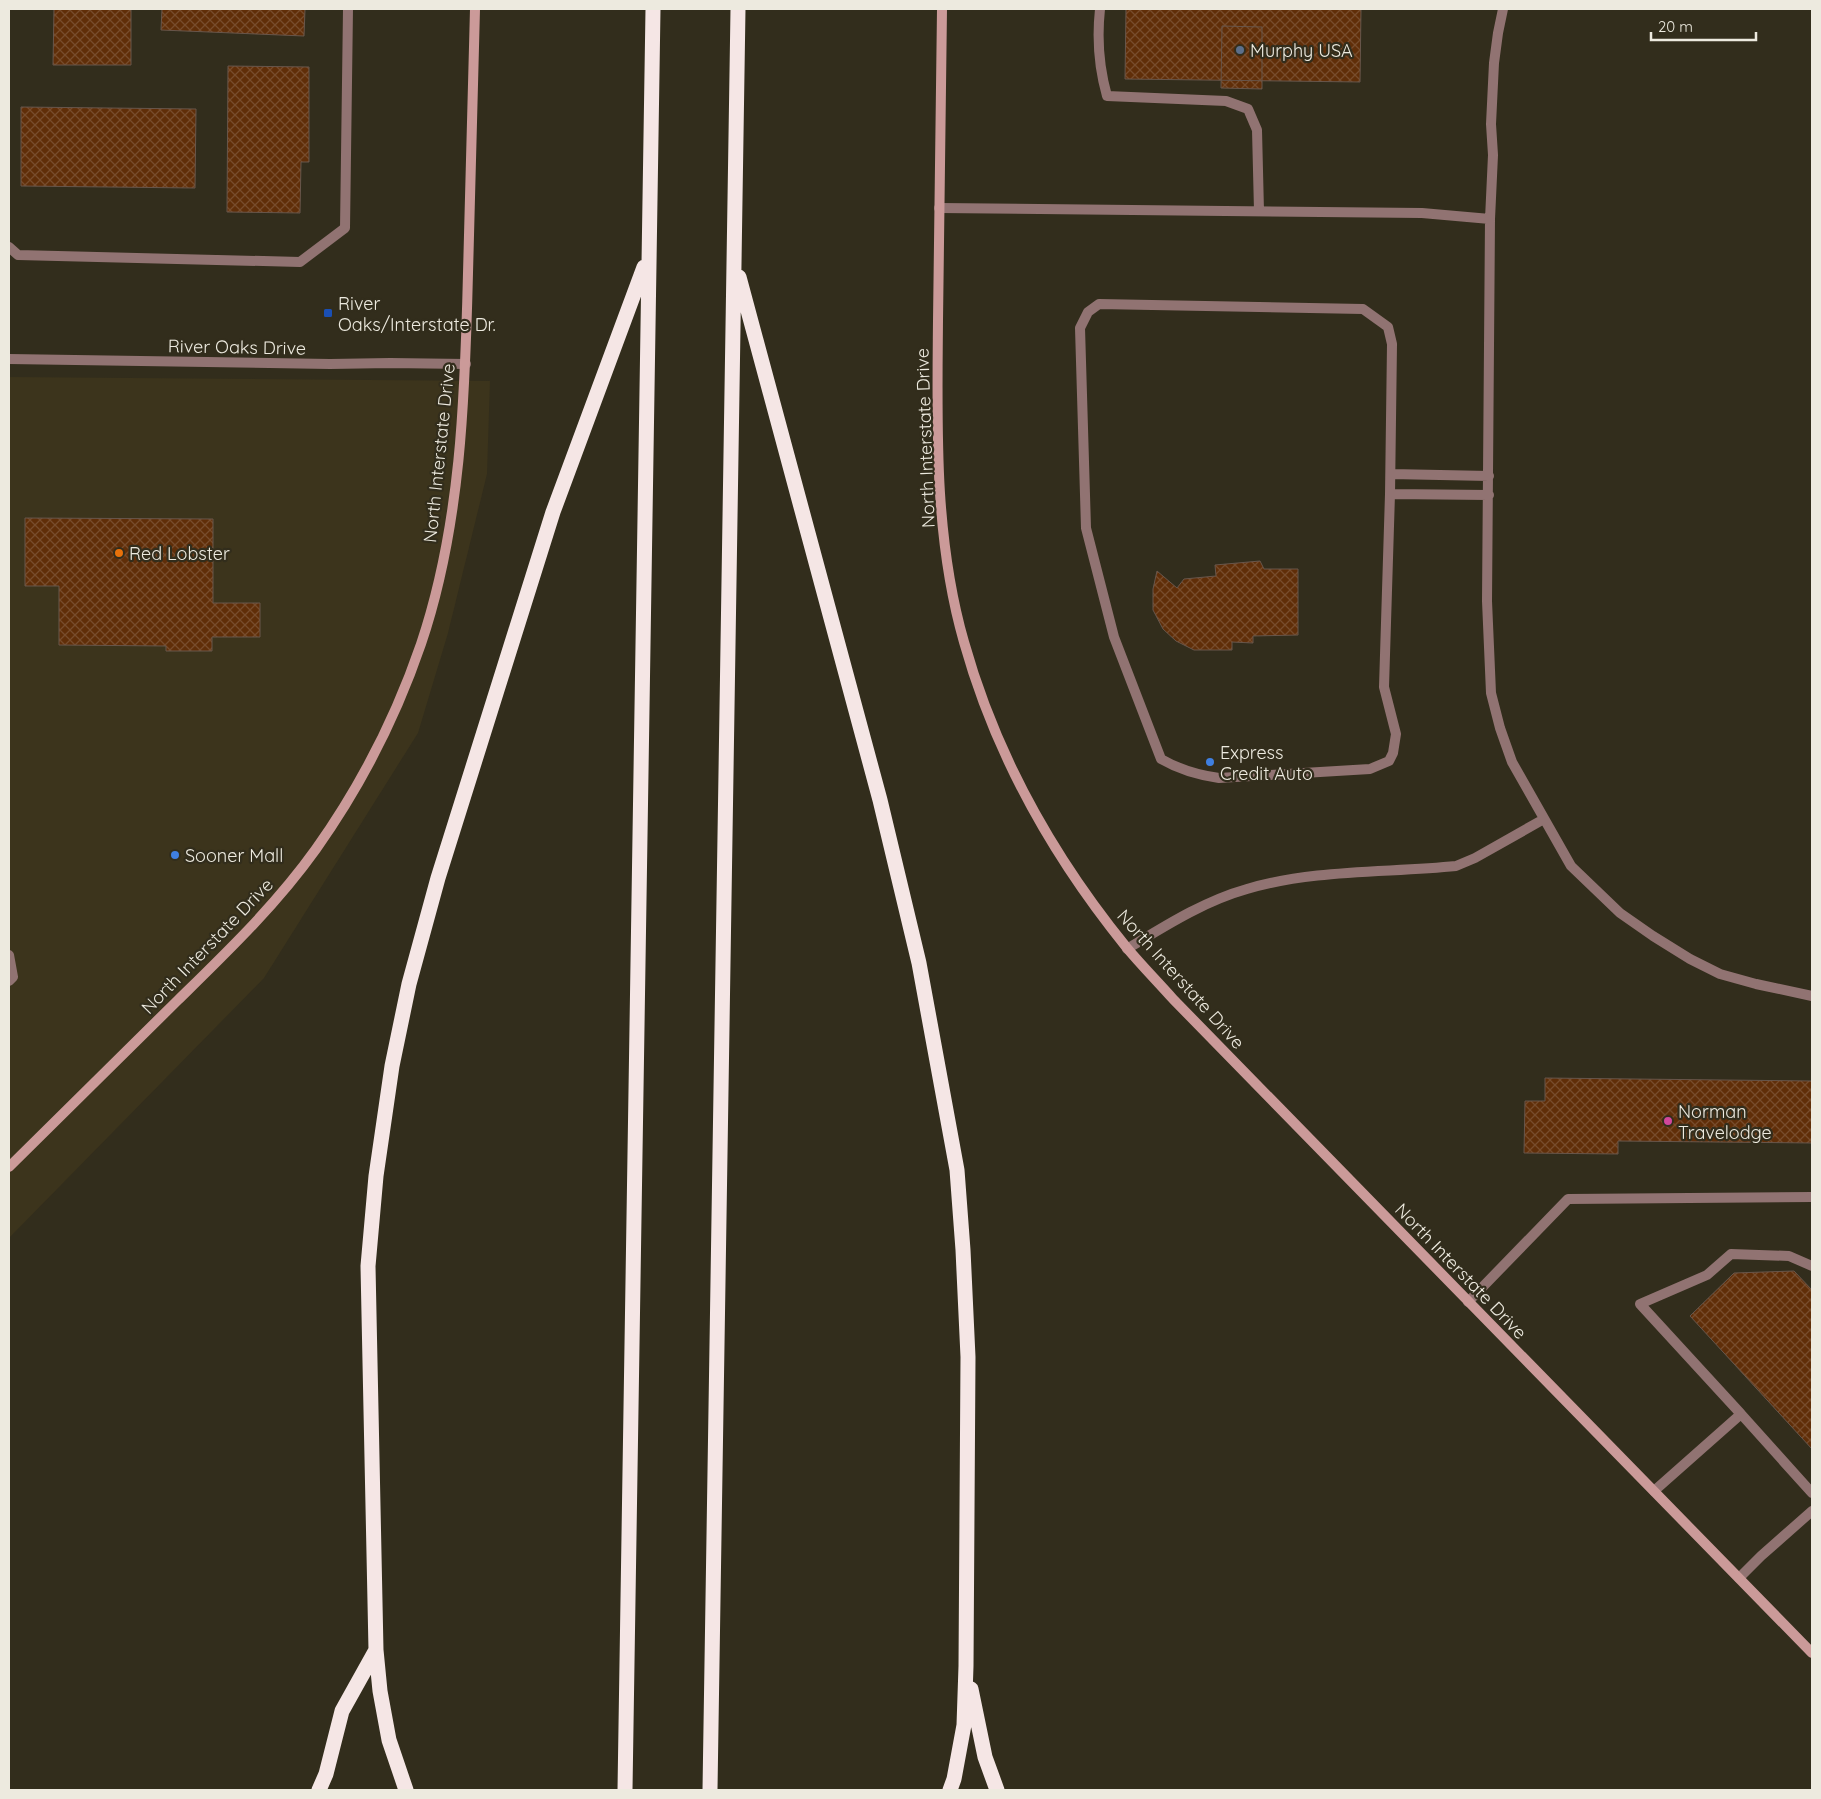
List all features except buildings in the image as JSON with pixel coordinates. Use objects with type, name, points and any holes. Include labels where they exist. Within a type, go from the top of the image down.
[{"type":"highway","points":[[625,1790],[653,9]]},
{"type":"highway","points":[[710,1790],[738,9]]},
{"type":"highway","points":[[406,1790],[389,1740],[380,1691],[376,1650],[368,1266],[376,1176],[392,1066],[409,984],[438,878],[550,521],[648,257]]},
{"type":"highway","points":[[734,259],[880,800],[919,963],[957,1170],[968,1357],[966,1666],[964,1725],[954,1779],[950,1790]]},
{"type":"highway","points":[[319,1790],[326,1774],[342,1711],[376,1650]]},
{"type":"highway","points":[[966,1666],[985,1757],[997,1790]]},
{"type":"main road","name":"North Interstate Drive","points":[[9,1167],[223,956],[273,904],[316,849],[359,782],[399,704],[422,642],[440,576],[454,500],[466,364],[474,9]]},
{"type":"main road","name":"North Interstate Drive","points":[[942,9],[938,437],[940,501],[949,567],[964,642],[986,711],[1013,775],[1033,813],[1083,890],[1128,949],[1173,999],[1812,1653]]},
{"type":"street","points":[[9,247],[18,255],[300,262],[345,228],[348,9]]},
{"type":"street","points":[[1100,9],[1098,25],[1102,79],[1107,96],[1226,101],[1248,109],[1257,130],[1259,211]]},
{"type":"street","points":[[1504,9],[1498,33],[1494,63],[1490,124],[1493,155],[1490,219],[1487,601],[1491,693],[1500,728],[1512,762],[1571,866],[1620,913],[1690,959],[1720,974],[1812,996]]},
{"type":"street","points":[[939,208],[1422,213],[1490,219]]},
{"type":"street","points":[[1099,304],[1363,309],[1388,327],[1392,344],[1390,494],[1384,687],[1396,734],[1392,753],[1388,761],[1370,769],[1219,778],[1195,774],[1177,768],[1161,759],[1114,637],[1086,528],[1080,328],[1088,312],[1099,304]]},
{"type":"street","name":"River Oaks Drive","points":[[9,359],[466,364]]},
{"type":"street","points":[[1391,474],[1489,476]]},
{"type":"street","points":[[1390,494],[1489,495]]},
{"type":"street","points":[[1128,949],[1169,923],[1246,889],[1290,879],[1456,866],[1475,858],[1544,819]]},
{"type":"street","points":[[9,955],[13,977],[9,981]]},
{"type":"street","points":[[1468,1302],[1568,1199],[1812,1197]]},
{"type":"street","points":[[1812,1266],[1788,1256],[1731,1254],[1707,1275],[1640,1304],[1812,1493]]},
{"type":"street","points":[[1654,1491],[1741,1414]]},
{"type":"street","points":[[1739,1578],[1812,1511]]},
{"type":"shaded area","name":"Sooner Mall","points":[[9,377],[490,381],[487,474],[448,633],[418,733],[264,978],[9,1238]]},
{"type":"place","name":"Murphy USA","points":[[1240,50]]},
{"type":"place","name":"River Oaks/Interstate Dr.","points":[[328,313]]},
{"type":"place","name":"Red Lobster","points":[[119,553]]},
{"type":"place","name":"Express Credit Auto","points":[[1210,762]]},
{"type":"place","name":"Sooner Mall","points":[[175,855]]},
{"type":"place","name":"Norman Travelodge","points":[[1668,1121]]}]
